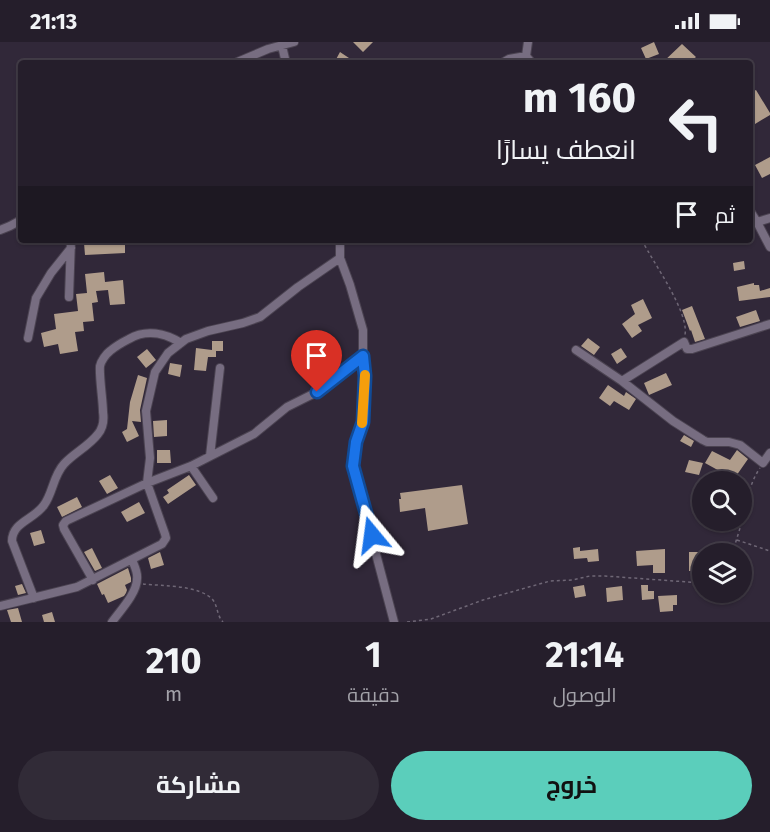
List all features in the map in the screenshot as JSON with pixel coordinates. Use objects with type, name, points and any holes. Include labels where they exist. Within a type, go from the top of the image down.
[{"type":"street","points":[[242,60],[259,52],[294,42]]},
{"type":"street","points":[[528,42],[526,56],[529,60]]},
{"type":"street","points":[[282,46],[285,60]]},
{"type":"street","points":[[507,60],[526,56]]},
{"type":"street","points":[[753,216],[770,247]]},
{"type":"street","points":[[757,222],[770,218]]},
{"type":"street","points":[[0,230],[18,221]]},
{"type":"street","points":[[340,243],[340,258],[363,330],[365,376],[363,422],[356,442],[353,466],[394,622]]},
{"type":"street","points":[[69,297],[71,244]]},
{"type":"street","points":[[28,338],[36,298],[71,244]]},
{"type":"street","points":[[0,606],[77,587],[162,544],[166,538],[147,483],[150,458],[146,411],[155,372],[168,353],[190,337],[260,317],[340,258]]},
{"type":"street","points":[[622,381],[684,342],[687,349],[692,350],[770,324]]},
{"type":"street","points":[[34,598],[12,541],[13,532],[40,510],[63,465],[94,438],[101,428],[104,417],[100,366],[104,358],[109,351],[136,335],[149,332],[165,335],[181,343]]},
{"type":"street","points":[[576,350],[622,381],[673,421],[703,440],[740,445],[764,463],[770,453]]},
{"type":"street","points":[[93,580],[64,529],[64,523],[147,483],[191,466],[254,434],[287,407],[317,392],[363,356]]},
{"type":"street","points":[[210,456],[220,368]]},
{"type":"street","points":[[191,466],[213,498]]},
{"type":"street","points":[[112,622],[129,599],[136,584],[137,574],[132,560]]},
{"type":"path","points":[[644,243],[668,285],[684,319],[686,330],[684,342]]},
{"type":"path","points":[[735,543],[743,518],[747,493],[755,475],[764,463]]},
{"type":"path","points":[[736,540],[770,551]]},
{"type":"path","points":[[407,622],[431,619],[483,600],[550,581],[590,576],[692,583]]},
{"type":"path","points":[[136,584],[188,589],[204,593],[212,598],[217,606],[221,621]]},
{"type":"building","points":[[353,42],[373,42],[363,52]]},
{"type":"building","points":[[654,42],[659,54],[646,59],[641,48]]},
{"type":"building","points":[[682,44],[696,57],[692,60],[665,60]]},
{"type":"building","points":[[340,52],[349,58],[348,60],[336,60]]},
{"type":"building","points":[[756,90],[770,113],[755,124],[753,121],[753,92]]},
{"type":"building","points":[[770,157],[770,174],[762,178],[755,165]]},
{"type":"building","points":[[84,243],[125,245],[125,253],[85,255]]},
{"type":"building","points":[[744,261],[745,269],[734,271],[733,263]]},
{"type":"building","points":[[104,272],[105,282],[123,280],[125,304],[110,305],[108,290],[96,291],[98,302],[92,303],[94,321],[83,322],[84,331],[75,332],[78,351],[60,354],[58,344],[44,347],[41,333],[56,329],[54,314],[78,311],[76,294],[87,293],[85,274]]},
{"type":"building","points":[[754,283],[754,285],[759,285],[760,291],[770,288],[770,297],[739,301],[737,287]]},
{"type":"building","points":[[643,299],[652,318],[638,325],[642,331],[632,338],[622,324],[635,314],[631,305]]},
{"type":"building","points":[[692,306],[705,339],[695,342],[682,310]]},
{"type":"building","points":[[756,310],[760,321],[740,327],[736,317]]},
{"type":"building","points":[[588,338],[600,347],[594,355],[581,346]]},
{"type":"building","points":[[212,341],[223,341],[223,351],[216,351],[216,357],[208,357],[206,371],[194,370],[196,348],[212,350]]},
{"type":"building","points":[[621,348],[627,357],[617,364],[611,354]]},
{"type":"building","points":[[147,349],[156,360],[146,368],[137,357]]},
{"type":"building","points":[[170,363],[182,365],[180,377],[168,374]]},
{"type":"building","points":[[666,373],[672,385],[649,395],[644,383]]},
{"type":"building","points":[[138,375],[147,378],[140,410],[141,422],[132,421],[139,436],[127,442],[122,432],[127,429],[130,402]]},
{"type":"building","points":[[608,385],[624,396],[626,392],[636,399],[629,410],[614,401],[610,406],[599,398]]},
{"type":"building","points":[[167,420],[167,436],[154,437],[153,421]]},
{"type":"building","points":[[684,435],[694,441],[691,447],[680,441]]},
{"type":"building","points":[[157,450],[170,450],[171,463],[157,463]]},
{"type":"building","points":[[737,450],[748,459],[740,471],[720,471],[705,463],[712,451],[730,460]]},
{"type":"building","points":[[689,460],[703,463],[700,471],[692,471],[692,474],[685,472]]},
{"type":"building","points":[[110,475],[118,488],[107,494],[99,481]]},
{"type":"building","points":[[189,475],[196,485],[168,504],[163,497],[169,493],[167,490]]},
{"type":"building","points":[[462,485],[468,524],[428,531],[425,508],[400,512],[400,493]]},
{"type":"building","points":[[77,497],[82,507],[62,517],[57,507]]},
{"type":"building","points":[[139,502],[145,513],[127,522],[121,512]]},
{"type":"building","points":[[41,530],[45,543],[34,546],[30,533]]},
{"type":"building","points":[[580,547],[580,551],[598,549],[599,561],[588,562],[587,558],[574,559],[573,548]]},
{"type":"building","points":[[92,548],[102,568],[95,571],[84,552]]},
{"type":"building","points":[[665,549],[665,573],[653,573],[653,565],[637,566],[636,551]]},
{"type":"building","points":[[160,552],[164,565],[151,569],[148,558]]},
{"type":"building","points":[[689,552],[692,552],[692,571],[689,571]]},
{"type":"building","points":[[128,568],[131,582],[125,585],[126,593],[108,603],[97,584]]},
{"type":"building","points":[[22,584],[26,593],[18,595],[15,586]]},
{"type":"building","points":[[584,585],[586,596],[575,598],[573,587]]},
{"type":"building","points":[[641,585],[648,585],[648,591],[654,591],[654,599],[642,600]]},
{"type":"building","points":[[622,586],[623,600],[607,602],[606,588]]},
{"type":"building","points":[[677,595],[677,605],[673,605],[673,611],[660,612],[658,596]]},
{"type":"building","points":[[18,608],[22,622],[11,622],[7,610]]},
{"type":"building","points":[[52,612],[55,622],[44,622],[42,615]]},
{"type":"slow traffic","points":[[362,423],[365,375]]},
{"type":"route","points":[[317,392],[363,356],[365,376],[363,422],[356,442],[353,466],[372,535]]}]
